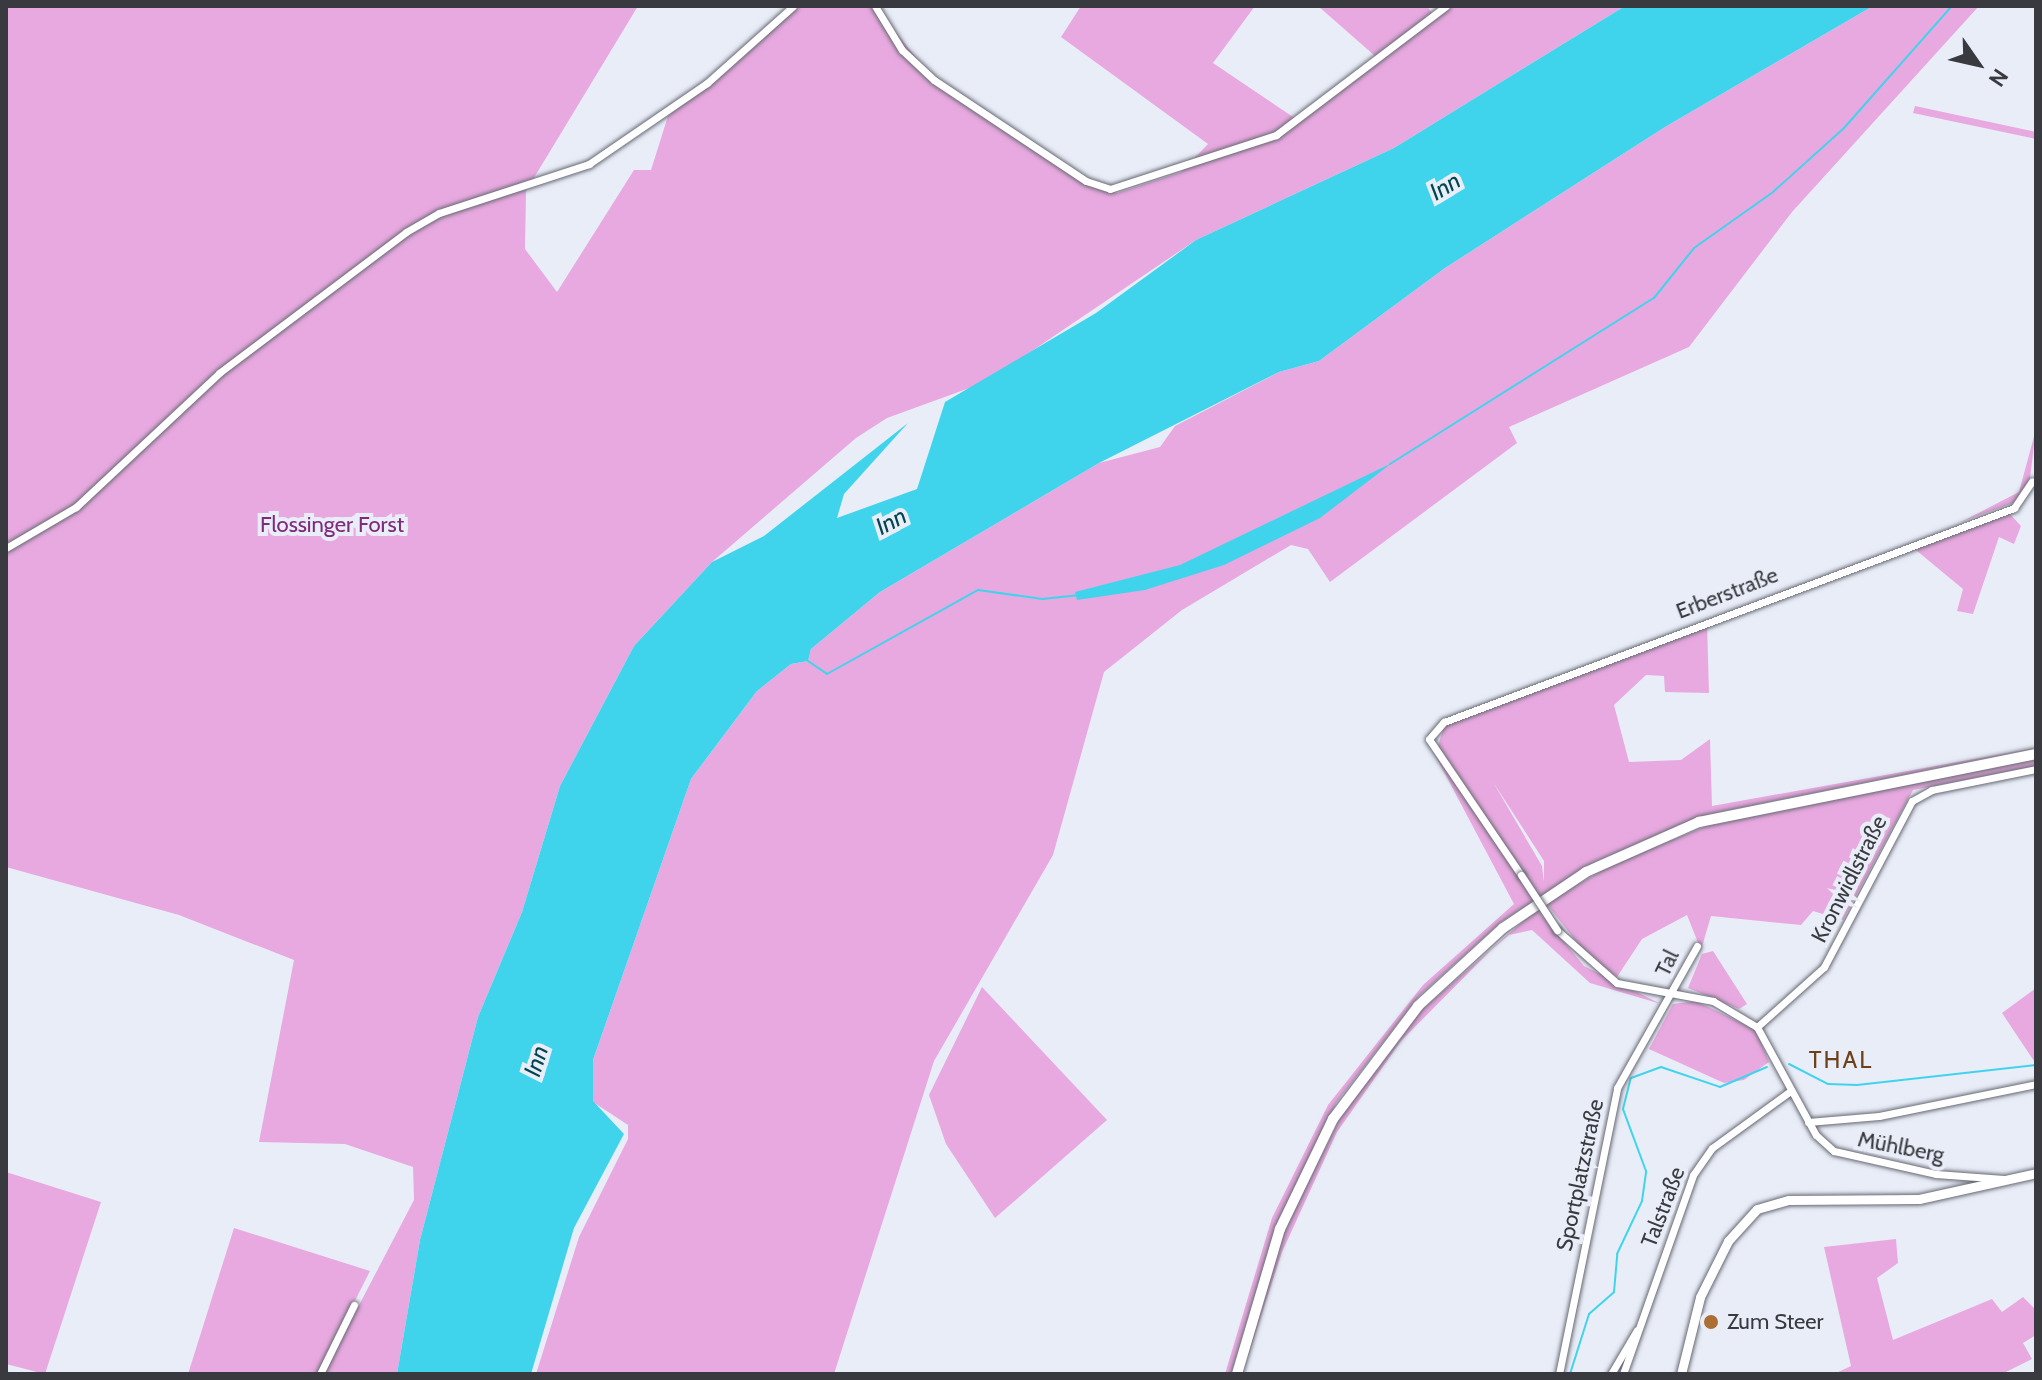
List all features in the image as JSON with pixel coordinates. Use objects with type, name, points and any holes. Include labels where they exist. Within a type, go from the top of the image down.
[{"type":"main road","points":[[1237,1374],[1280,1229],[1333,1119],[1405,1020],[1503,928],[1586,872],[1699,822],[2036,754]]},
{"type":"street","points":[[6,548],[76,507],[219,373],[406,232],[439,213],[589,164],[707,83],[793,6]]},
{"type":"street","points":[[875,6],[902,50],[934,80],[1086,181],[1110,189],[1191,169],[1276,135],[1446,6]]},
{"type":"street","name":"Erberstraße","points":[[1672,997],[1607,977],[1557,930],[1429,739],[1463,711],[2014,508],[2032,481]]},
{"type":"street","name":"Kronwidlstraße","points":[[1757,1027],[1824,967],[1912,801],[1932,790],[2036,769]]},
{"type":"street","name":"Tal","points":[[1672,997],[1697,946]]},
{"type":"street","points":[[1672,997],[1713,1001],[1757,1027]]},
{"type":"street","name":"Sportplatzstraße","points":[[1559,1374],[1617,1088],[1672,997]]},
{"type":"street","name":"Mühlberg","points":[[1757,1027],[1789,1092],[1826,1145],[1851,1157],[2009,1183]]},
{"type":"street","points":[[1808,1122],[1879,1116],[2036,1084]]},
{"type":"street","name":"Talstraße","points":[[1623,1374],[1701,1162],[1789,1092]]},
{"type":"street","points":[[1681,1374],[1700,1297],[1728,1241],[1757,1209],[1789,1200],[1919,1199],[2009,1183],[2036,1173]]},
{"type":"street","points":[[320,1374],[354,1305]]},
{"type":"street","points":[[1611,1374],[1637,1330]]},
{"type":"green space","name":"Flossinger Forst","points":[[6,6],[638,6],[526,191],[525,249],[557,292],[634,170],[651,170],[668,116],[793,6],[875,6],[938,85],[1085,184],[1117,193],[1181,172],[1208,144],[1061,37],[1081,6],[1255,6],[1213,63],[1299,121],[1449,6],[1625,6],[1394,148],[1196,240],[986,382],[887,418],[856,438],[712,562],[634,646],[560,786],[522,912],[478,1017],[420,1240],[397,1374],[323,1374],[414,1200],[413,1167],[345,1144],[259,1142],[294,960],[179,915],[6,867]]},
{"type":"green space","points":[[1318,6],[1427,6],[1432,13],[1375,56]]},
{"type":"green space","points":[[1873,6],[1979,6],[1792,212],[1689,347],[1509,427],[1517,443],[1330,582],[1308,549],[1291,545],[1182,610],[1104,672],[1053,855],[934,1061],[834,1374],[536,1374],[579,1237],[628,1139],[628,1125],[593,1102],[593,1060],[691,779],[757,691],[791,664],[808,661],[811,649],[880,592],[1099,463],[1160,447],[1175,426],[1279,372],[1319,361],[1445,268],[1665,127]]},
{"type":"green space","points":[[1915,106],[2036,132],[2036,139],[1913,113]]},
{"type":"green space","points":[[2036,429],[2029,487],[2018,501],[1961,522],[2019,492]]},
{"type":"green space","points":[[2009,513],[2021,526],[2014,544],[1999,537],[1973,614],[1957,611],[1963,589],[1911,546]]},
{"type":"green space","points":[[1707,623],[1709,693],[1665,692],[1664,676],[1646,675],[1614,705],[1629,762],[1681,760],[1710,739],[1712,806],[2036,748],[1710,814],[1596,861],[1501,922],[1419,996],[1336,1103],[1276,1225],[1231,1374],[1225,1374],[1272,1218],[1328,1105],[1423,985],[1514,904],[1427,740],[1465,786],[1438,746],[1444,726]],"holes":[[[1493,782],[1544,861],[1544,882],[1542,866]]]},
{"type":"green space","points":[[2036,759],[2036,766],[1913,790],[1843,920],[1813,911],[1801,925],[1711,916],[1701,950],[1687,915],[1642,939],[1617,977],[1590,959],[1546,903],[1613,864],[1709,825]]},
{"type":"green space","points":[[1537,909],[1584,966],[1661,1004],[1590,983],[1532,930],[1509,935],[1491,950],[1401,1041],[1337,1132],[1282,1252],[1242,1374],[1284,1232],[1340,1118],[1417,1014]]},
{"type":"green space","points":[[1713,951],[1747,1004],[1739,1009],[1688,988],[1702,954]]},
{"type":"green space","points":[[982,987],[1107,1120],[995,1218],[946,1144],[929,1095]]},
{"type":"green space","points":[[2036,988],[2036,1064],[2002,1013]]},
{"type":"green space","points":[[1696,1001],[1756,1030],[1769,1062],[1744,1080],[1724,1083],[1649,1049],[1673,1004]]},
{"type":"green space","points":[[6,1172],[101,1202],[45,1374],[6,1364]]},
{"type":"green space","points":[[234,1228],[370,1271],[318,1374],[188,1374]]},
{"type":"green space","points":[[1896,1239],[1898,1263],[1877,1278],[1893,1340],[1992,1299],[2002,1312],[2023,1297],[2036,1310],[2036,1335],[2023,1343],[2032,1359],[2002,1374],[1834,1374],[1851,1366],[1824,1247]]},
{"type":"water","name":"Inn","points":[[1625,6],[1873,6],[1665,127],[1445,268],[1319,361],[1279,372],[1099,463],[880,592],[811,649],[808,661],[791,664],[757,691],[691,779],[593,1060],[593,1101],[624,1134],[574,1228],[531,1374],[397,1374],[420,1240],[478,1017],[522,912],[560,786],[634,646],[712,562],[764,536],[908,423],[844,494],[837,518],[917,489],[945,402],[1096,313],[1196,240],[1394,148]]},
{"type":"water","points":[[1392,463],[1320,518],[1224,565],[1145,590],[1077,600],[1075,592],[1180,565]]},
{"type":"waterway","points":[[1390,464],[1654,298],[1694,248],[1773,192],[1844,128],[1952,6]]},
{"type":"waterway","points":[[808,661],[827,674],[978,590],[1042,599],[1078,595]]},
{"type":"waterway","points":[[1789,1064],[1828,1084],[1857,1085],[2036,1065]]},
{"type":"waterway","points":[[1570,1374],[1589,1314],[1614,1292],[1617,1254],[1642,1201],[1646,1171],[1623,1109],[1631,1078],[1661,1067],[1720,1087],[1767,1067]]},
{"type":"place","name":"Zum Steer","points":[[1711,1322]]},
{"type":"district","name":"THAL","points":[[1841,1060]]}]
